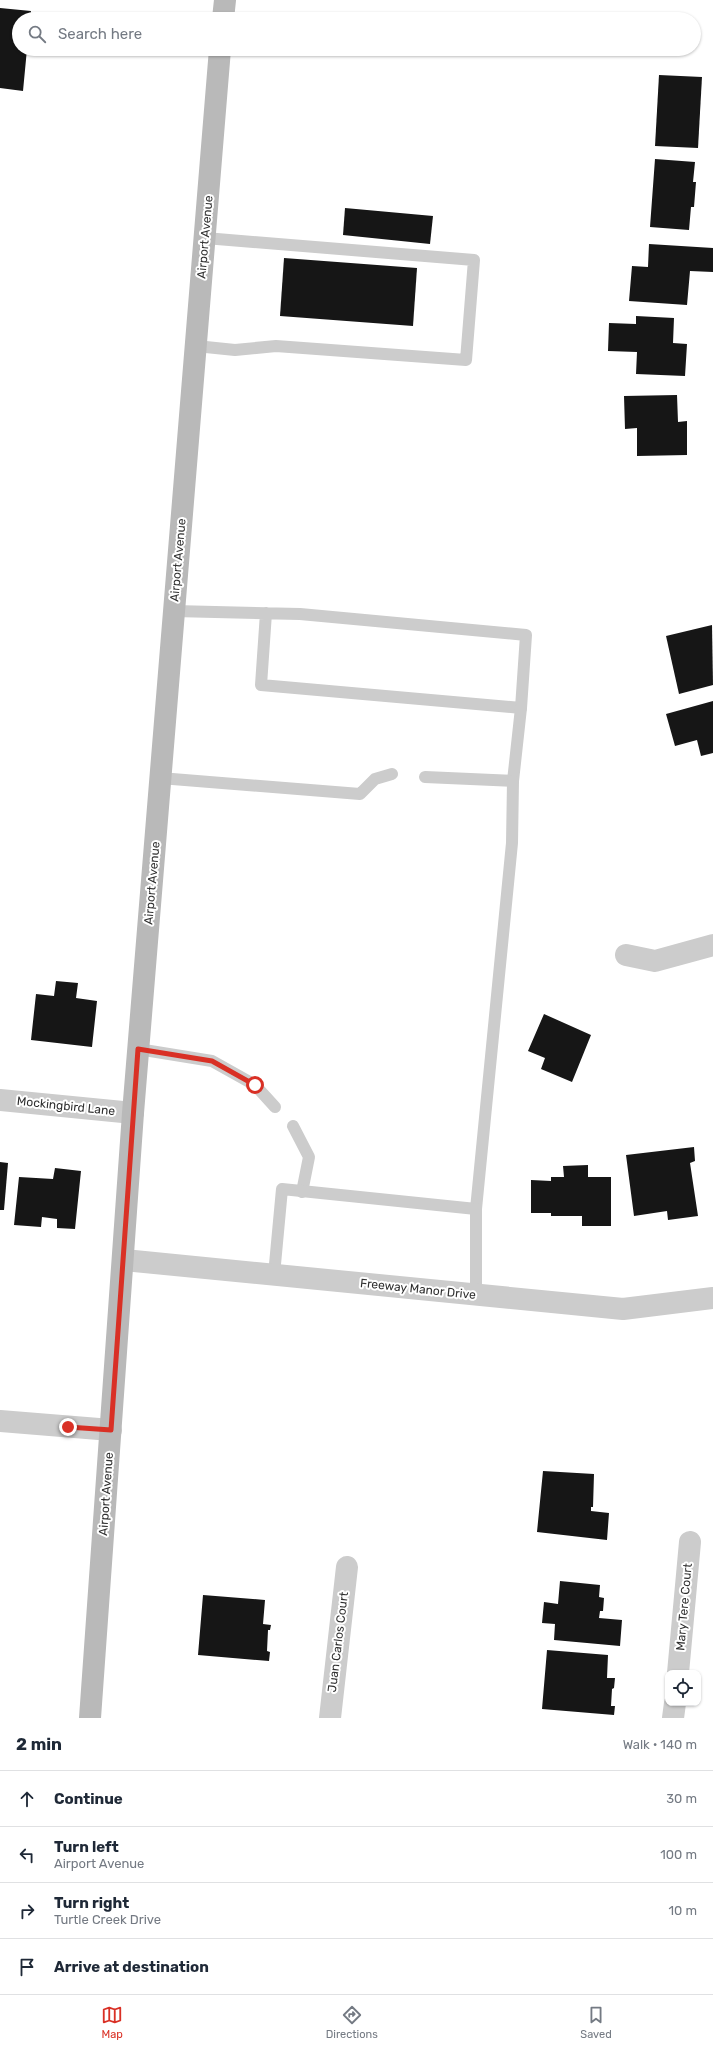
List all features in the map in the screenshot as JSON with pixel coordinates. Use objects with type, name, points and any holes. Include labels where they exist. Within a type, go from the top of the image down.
[{"type":"street","points":[[223,12],[224,0]]},
{"type":"street","name":"Airport Avenue","points":[[90,1718],[124,1260],[133,1113],[219,56]]},
{"type":"street","points":[[626,955],[655,961],[713,945]]},
{"type":"street","name":"Mockingbird Lane","points":[[0,1100],[133,1113]]},
{"type":"street","name":"Freeway Manor Drive","points":[[124,1260],[623,1309],[713,1298]]},
{"type":"street","points":[[0,1422],[111,1430]]},
{"type":"street","name":"Mary Tere Court","points":[[678,1670],[690,1542]]},
{"type":"street","name":"Juan Carlos Court","points":[[330,1718],[347,1567]]},
{"type":"street","points":[[674,1718],[675,1706]]},
{"type":"lane","points":[[196,346],[234,350],[282,346],[466,360],[474,260],[205,238]]},
{"type":"lane","points":[[174,611],[300,614],[526,635],[521,708],[513,781],[512,843],[476,1209],[476,1294]]},
{"type":"lane","points":[[266,613],[262,685],[521,708]]},
{"type":"lane","points":[[160,778],[360,794],[375,778],[392,774]]},
{"type":"lane","points":[[425,777],[513,781]]},
{"type":"lane","points":[[138,1049],[212,1061],[255,1085],[275,1107]]},
{"type":"lane","points":[[293,1126],[309,1158],[302,1192]]},
{"type":"lane","points":[[274,1275],[282,1189],[476,1209]]},
{"type":"building","points":[[0,8],[31,11],[12,12],[12,56],[26,56],[23,91],[0,88]]},
{"type":"building","points":[[659,75],[702,77],[698,148],[655,146]]},
{"type":"building","points":[[655,159],[695,162],[693,182],[696,182],[694,207],[691,207],[689,230],[650,227]]},
{"type":"building","points":[[345,208],[433,216],[430,244],[343,235]]},
{"type":"building","points":[[649,244],[713,248],[713,272],[690,271],[687,305],[629,301],[632,266],[648,267]]},
{"type":"building","points":[[284,258],[417,268],[413,326],[280,316]]},
{"type":"building","points":[[636,316],[674,318],[673,343],[687,344],[685,376],[636,374],[637,352],[608,351],[609,323],[636,324]]},
{"type":"building","points":[[677,395],[678,422],[687,421],[687,455],[637,456],[637,428],[625,429],[624,396]]},
{"type":"building","points":[[712,625],[713,685],[679,694],[666,636]]},
{"type":"building","points":[[713,701],[713,753],[701,756],[697,740],[675,746],[666,714]]},
{"type":"building","points":[[56,981],[78,983],[76,998],[97,1001],[92,1047],[31,1040],[36,994],[54,996]]},
{"type":"building","points":[[544,1014],[591,1035],[572,1082],[541,1069],[545,1058],[528,1051]]},
{"type":"building","points":[[694,1147],[695,1161],[690,1163],[698,1216],[668,1220],[667,1211],[634,1216],[626,1155]]},
{"type":"building","points":[[0,1162],[8,1163],[4,1210],[0,1210]]},
{"type":"building","points":[[588,1165],[588,1177],[611,1177],[611,1226],[582,1226],[582,1216],[551,1216],[551,1213],[531,1213],[531,1180],[551,1181],[551,1177],[564,1177],[563,1166]]},
{"type":"building","points":[[55,1168],[81,1171],[75,1229],[57,1228],[57,1219],[42,1217],[41,1227],[14,1225],[19,1177],[53,1179]]},
{"type":"building","points":[[543,1471],[594,1474],[593,1507],[591,1507],[591,1511],[609,1513],[607,1540],[537,1532]]},
{"type":"building","points":[[560,1581],[600,1585],[599,1597],[604,1598],[603,1611],[600,1611],[599,1618],[622,1620],[620,1646],[554,1640],[555,1624],[542,1623],[544,1602],[558,1604]]},
{"type":"building","points":[[203,1595],[265,1600],[263,1624],[271,1625],[270,1630],[268,1630],[267,1651],[270,1652],[269,1661],[198,1655]]},
{"type":"building","points":[[547,1650],[608,1655],[607,1678],[615,1678],[614,1688],[612,1689],[611,1706],[615,1706],[614,1715],[542,1709]]},
{"type":"route","points":[[68,1427],[111,1430],[138,1049],[212,1061],[255,1085]]}]
